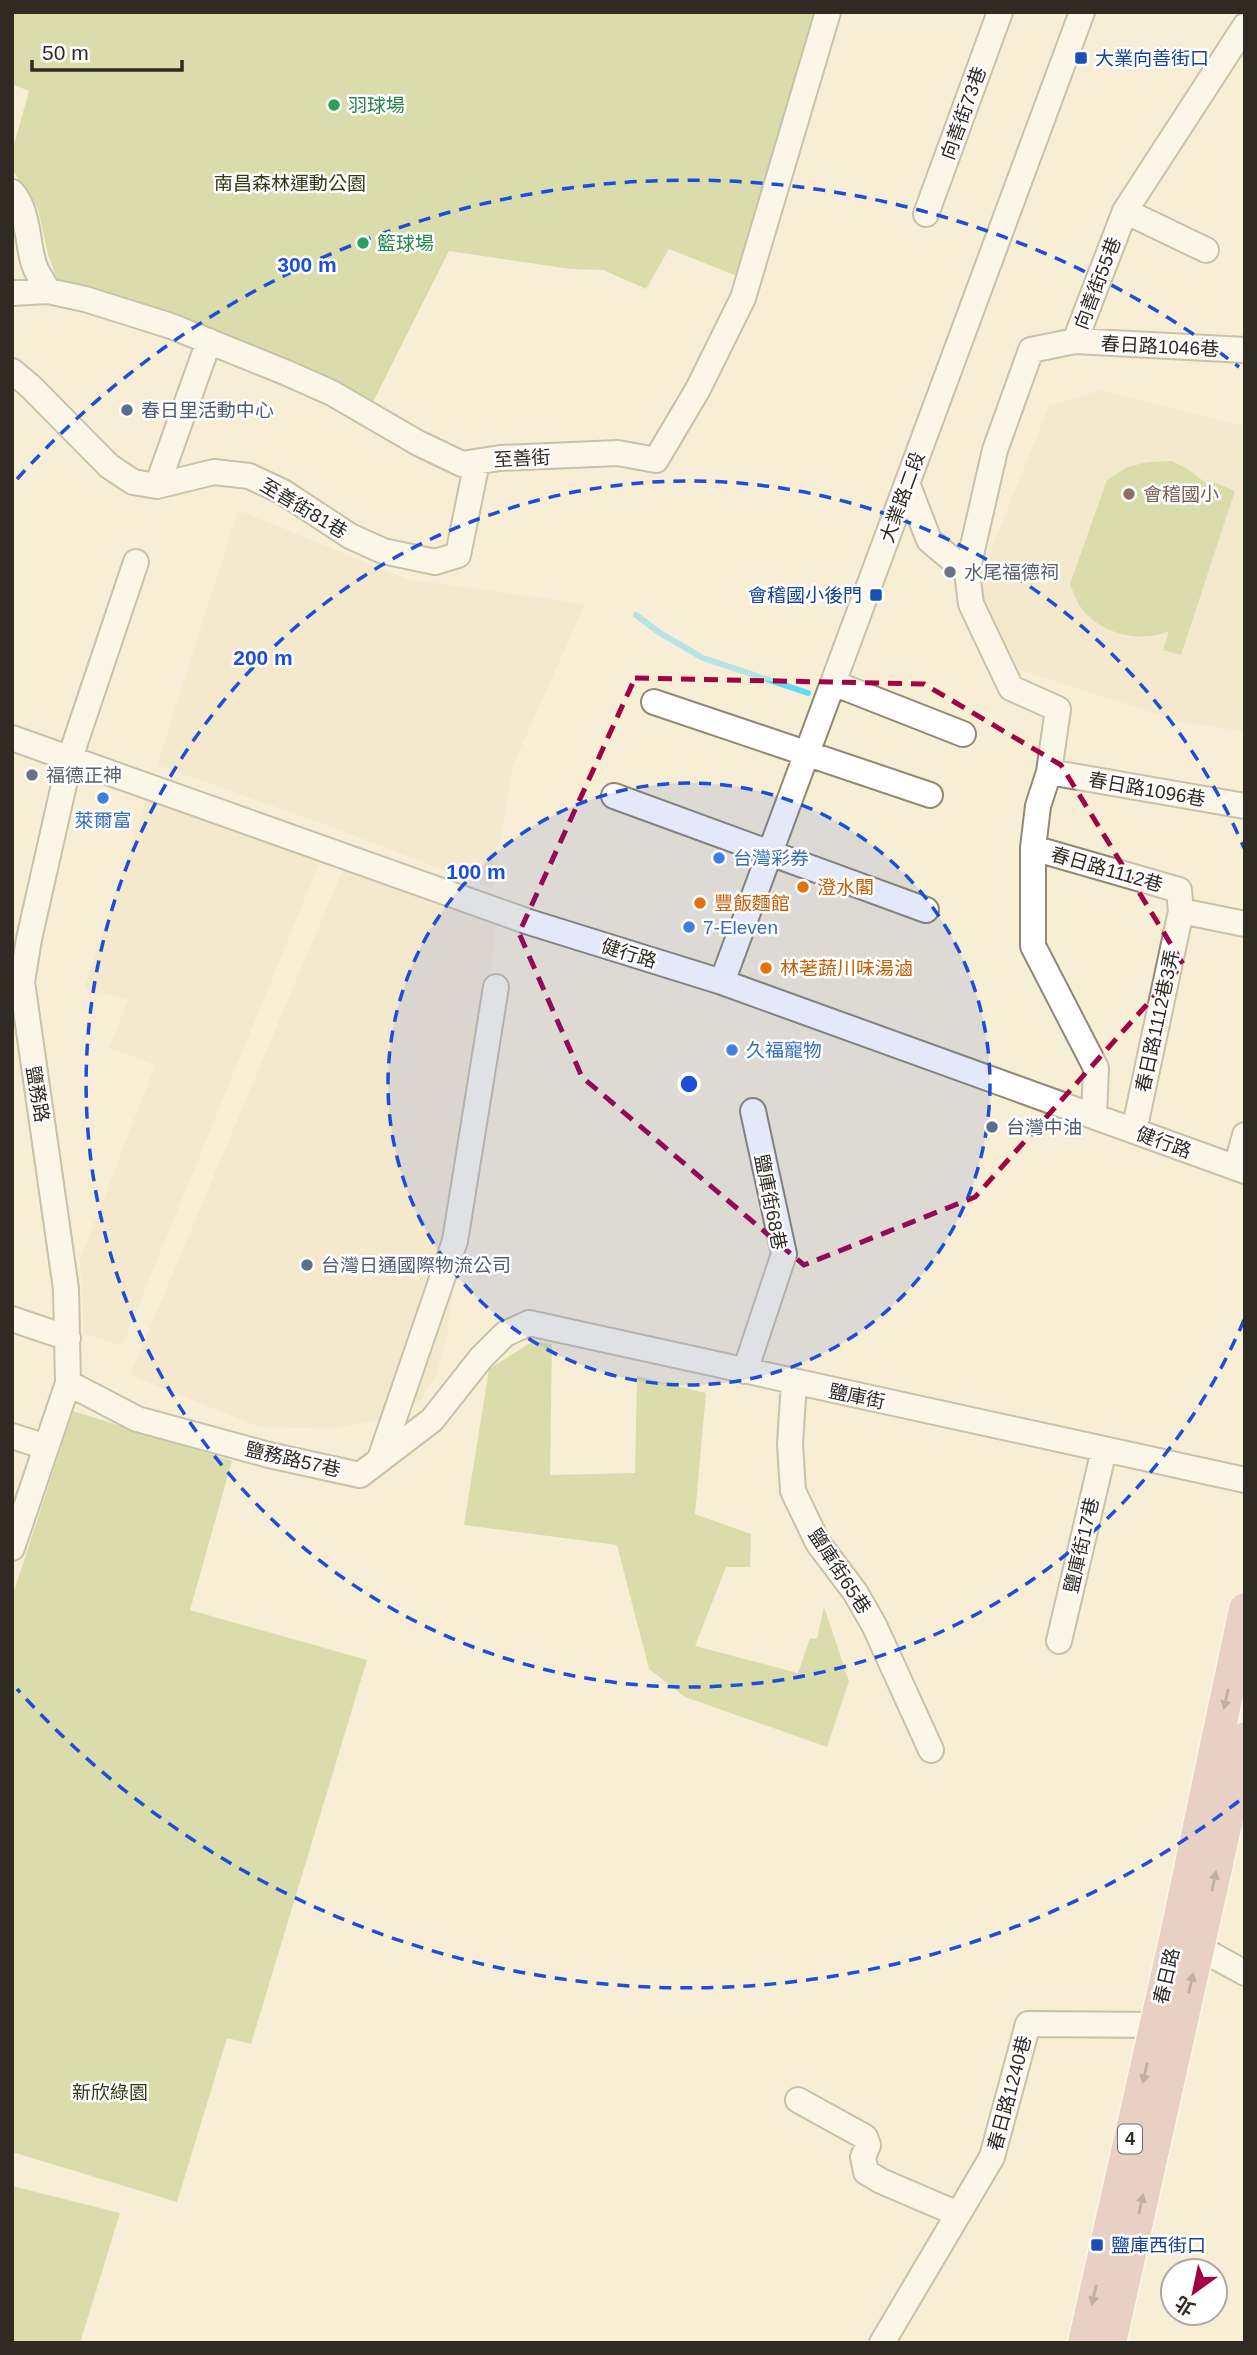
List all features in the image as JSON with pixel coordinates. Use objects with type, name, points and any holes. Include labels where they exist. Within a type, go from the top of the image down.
[{"type":"main road","name":"春日路","points":[[1110,2343],[1188,1941],[1245,1609]]},
{"type":"main road","name":"春日路","points":[[1084,2343],[1155,2025],[1188,1941],[1245,1738]]},
{"type":"street","name":"至善街","points":[[12,293],[48,290],[171,326],[332,393],[418,443],[462,464],[500,458],[618,453],[656,460],[698,388],[743,298],[828,12]]},
{"type":"street","name":"向善街73巷","points":[[926,214],[1000,12]]},
{"type":"street","name":"大業路二段","points":[[722,982],[1082,12]]},
{"type":"street","name":"向善街55巷","points":[[967,572],[995,450],[1031,350],[1075,341],[1125,211],[1245,26]]},
{"type":"street","points":[[12,192],[28,230],[33,264],[48,290]]},
{"type":"street","points":[[1125,211],[1206,250]]},
{"type":"street","points":[[12,371],[109,466],[133,482],[157,486],[209,341]]},
{"type":"street","name":"春日路1046巷","points":[[1075,341],[1245,350]]},
{"type":"street","name":"至善街81巷","points":[[157,486],[214,471],[249,476],[283,492],[350,536],[383,551],[435,562],[458,555],[477,462]]},
{"type":"street","points":[[907,483],[929,540],[967,572],[971,604],[1011,688],[1058,709],[1049,772],[1038,806],[1033,848],[1033,946],[1096,1068],[1094,1116]]},
{"type":"street","name":"鹽務路","points":[[12,1548],[68,1383],[66,1289],[17,982],[70,758],[136,562]]},
{"type":"street","points":[[829,694],[963,734]]},
{"type":"street","points":[[654,702],[930,795]]},
{"type":"street","name":"健行路","points":[[12,738],[529,922],[722,982],[1240,1170]]},
{"type":"street","name":"春日路1096巷","points":[[1049,772],[1245,806]]},
{"type":"street","points":[[614,796],[926,909]]},
{"type":"street","name":"春日路1112巷","points":[[1033,848],[1179,890],[1181,911],[1245,924]]},
{"type":"street","name":"春日路1112巷3弄","points":[[1134,1131],[1181,911]]},
{"type":"street","points":[[380,1460],[455,1241],[495,987]]},
{"type":"street","name":"鹽庫街68巷","points":[[745,1371],[784,1254],[752,1111]]},
{"type":"street","points":[[1240,1170],[1245,1136]]},
{"type":"street","points":[[12,1319],[68,1338]]},
{"type":"street","name":"鹽庫街","points":[[481,1358],[505,1334],[528,1323],[1245,1480]]},
{"type":"street","name":"鹽務路57巷","points":[[68,1383],[137,1419],[269,1455],[360,1475],[432,1420],[481,1358]]},
{"type":"street","name":"鹽庫街65巷","points":[[794,1382],[790,1444],[793,1492],[818,1543],[855,1592],[874,1625],[932,1750]]},
{"type":"street","points":[[12,1436],[46,1447]]},
{"type":"street","name":"鹽庫街17巷","points":[[1059,1641],[1104,1450]]},
{"type":"street","points":[[1188,1941],[1245,1973]]},
{"type":"street","name":"春日路1240巷","points":[[882,2343],[992,2157],[1028,2024],[1155,2025]]},
{"type":"street","points":[[798,2100],[866,2137],[868,2145],[863,2157],[866,2172],[958,2214]]},
{"type":"highlighted area","points":[[635,678],[924,684],[1061,765],[1183,964],[975,1197],[804,1265],[582,1077],[519,933]]},
{"type":"shaded area","name":"會稽國小","points":[[1101,390],[1245,426],[1245,731],[1185,723],[1010,667],[978,600],[986,562],[1049,406]]},
{"type":"shaded area","points":[[238,510],[407,579],[585,604],[513,765],[492,889],[337,829],[157,765]]},
{"type":"shaded area","points":[[147,797],[320,862],[122,1346],[84,1333],[80,1260],[155,1065],[109,1048],[128,1000],[84,989]]},
{"type":"shaded area","name":"台灣日通國際物流公司","points":[[345,864],[497,917],[447,1338],[436,1375],[422,1398],[398,1416],[334,1429],[259,1427],[130,1375]]},
{"type":"green space","name":"南昌森林運動公園","points":[[12,12],[818,12],[742,278],[669,249],[646,289],[603,270],[570,269],[449,251],[373,402],[268,354],[85,299],[57,280],[38,209],[12,169],[12,152],[29,91],[12,84]]},
{"type":"green space","points":[[1172,461],[1212,488],[1214,482],[1235,491],[1181,655],[1163,650],[1169,631],[1148,636],[1125,635],[1094,621],[1076,600],[1070,584],[1107,480],[1127,467],[1148,462]]},
{"type":"green space","points":[[533,1341],[552,1344],[550,1475],[635,1473],[637,1376],[706,1393],[695,1514],[751,1534],[750,1567],[726,1567],[695,1646],[798,1673],[810,1638],[817,1639],[824,1607],[849,1681],[827,1747],[685,1697],[649,1669],[617,1545],[464,1525],[489,1369]]},
{"type":"green space","name":"新欣綠園","points":[[73,1411],[232,1461],[190,1610],[367,1660],[251,2044],[227,2038],[177,2202],[12,2152],[12,1597]]},
{"type":"green space","points":[[12,2186],[120,2213],[80,2343],[12,2343]]},
{"type":"waterway","points":[[636,615],[660,633],[703,658],[808,693]]},
{"type":"place","name":"大業向善街口","points":[[1081,58]]},
{"type":"place","name":"羽球場","points":[[334,105]]},
{"type":"place","name":"籃球場","points":[[363,243]]},
{"type":"place","name":"春日里活動中心","points":[[127,410]]},
{"type":"place","name":"會稽國小","points":[[1129,494]]},
{"type":"place","name":"水尾福德祠","points":[[950,572]]},
{"type":"place","name":"會稽國小後門","points":[[876,595]]},
{"type":"place","name":"福德正神","points":[[32,775]]},
{"type":"place","name":"萊爾富","points":[[103,798]]},
{"type":"place","name":"台灣彩券","points":[[719,858]]},
{"type":"place","name":"澄水閣","points":[[803,887]]},
{"type":"place","name":"豐飯麵館","points":[[700,903]]},
{"type":"place","name":"7-Eleven","points":[[689,927]]},
{"type":"place","name":"林荖蔬川味湯滷","points":[[766,968]]},
{"type":"place","name":"久福寵物","points":[[732,1050]]},
{"type":"place","name":"台灣中油","points":[[992,1127]]},
{"type":"place","name":"台灣日通國際物流公司","points":[[307,1265]]},
{"type":"place","name":"鹽庫西街口","points":[[1097,2245]]}]
